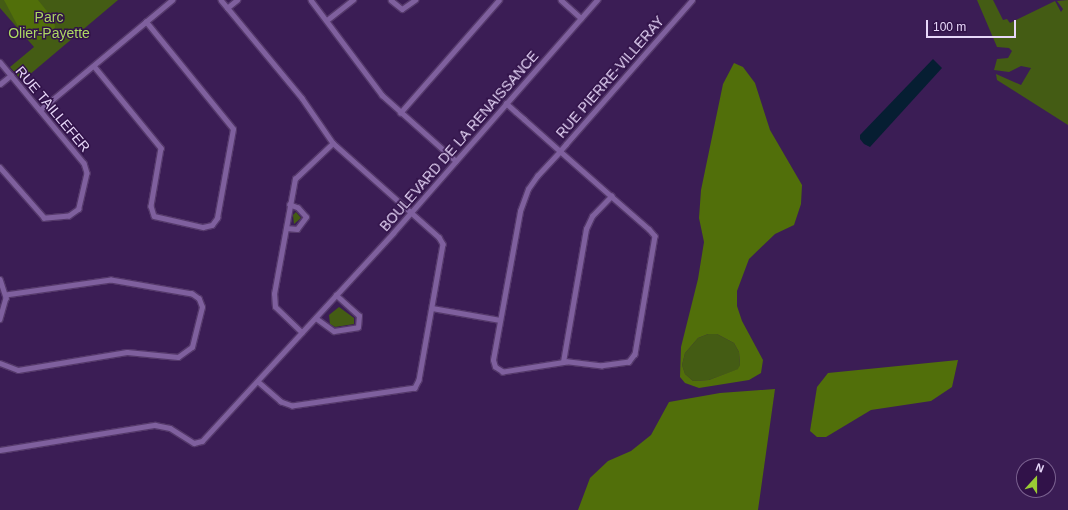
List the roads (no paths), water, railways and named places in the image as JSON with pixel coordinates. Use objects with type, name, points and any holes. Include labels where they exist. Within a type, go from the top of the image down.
[{"type":"street","points":[[40,110],[172,0]]},
{"type":"street","points":[[220,0],[302,98],[333,143],[411,212],[443,244],[419,380],[411,390],[290,406],[279,401],[258,382]]},
{"type":"street","points":[[227,8],[237,0]]},
{"type":"street","points":[[311,0],[378,90],[400,112],[456,161]]},
{"type":"street","points":[[327,20],[353,0]]},
{"type":"street","points":[[391,0],[402,9],[415,0]]},
{"type":"street","points":[[400,112],[499,0]]},
{"type":"street","points":[[561,0],[581,18]]},
{"type":"street","name":"BOULEVARD DE LA RENAISSANCE","points":[[0,450],[155,425],[167,427],[197,443],[205,440],[411,212],[597,0]]},
{"type":"street","name":"RUE PIERRE-VILLERAY","points":[[611,196],[653,233],[656,240],[635,355],[629,362],[612,366],[563,362],[508,372],[498,370],[492,360],[523,201],[533,182],[692,0]]},
{"type":"street","points":[[94,66],[161,148],[151,206],[154,216],[203,227],[212,225],[217,218],[233,129],[146,22]]},
{"type":"street","name":"RUE TAILLEFER","points":[[0,62],[86,166],[87,173],[78,211],[69,216],[44,218],[0,168]]},
{"type":"street","points":[[0,84],[11,75]]},
{"type":"street","points":[[506,104],[611,196],[592,216],[586,229],[563,362]]},
{"type":"street","points":[[302,333],[273,304],[290,205],[297,175],[333,143]]},
{"type":"street","points":[[286,228],[296,228],[306,217],[298,208],[290,205]]},
{"type":"street","points":[[0,279],[6,295],[0,319]]},
{"type":"street","points":[[0,363],[18,370],[127,352],[180,357],[192,347],[202,307],[199,299],[192,294],[111,280],[6,295]]},
{"type":"street","points":[[316,318],[334,331],[358,327],[359,316],[336,295]]},
{"type":"street","points":[[432,308],[500,320]]},
{"type":"water","points":[[933,59],[942,68],[870,147],[864,144],[860,139],[860,135]]},
{"type":"park label","name":"Parc Olier-Payette","points":[[49,26]]}]
